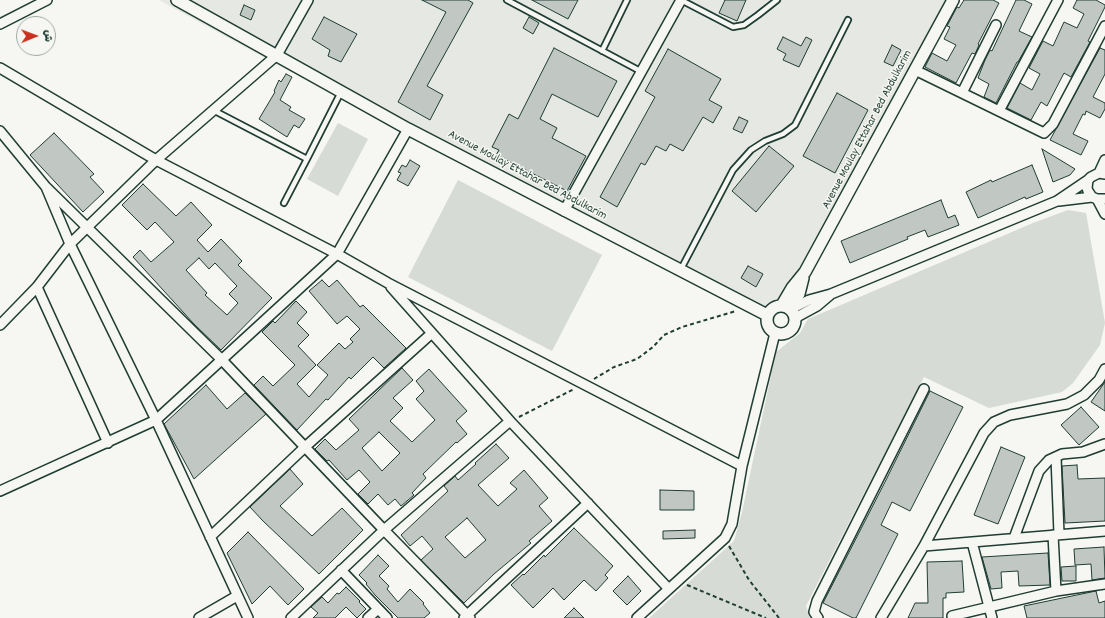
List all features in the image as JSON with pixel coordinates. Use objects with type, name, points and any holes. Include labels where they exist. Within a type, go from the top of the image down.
[{"type":"street","points":[[0,24],[47,0]]},
{"type":"street","name":"Avenue Moulay Ettahar Bed Abdulkarim","points":[[177,0],[408,129],[767,315]]},
{"type":"street","points":[[0,325],[37,287],[70,244],[156,160],[277,55],[308,0]]},
{"type":"street","points":[[564,211],[681,0]]},
{"type":"street","name":"Avenue Moulay Ettahar Bed Abdulkarim","points":[[789,310],[798,294],[806,272],[953,0]]},
{"type":"street","points":[[998,111],[1058,0]]},
{"type":"street","points":[[962,93],[996,25]]},
{"type":"street","points":[[915,70],[1044,133],[1053,124],[1105,27]]},
{"type":"street","points":[[0,68],[156,160],[337,254],[388,283],[742,466]]},
{"type":"street","points":[[0,490],[156,420],[337,254],[408,129]]},
{"type":"street","points":[[0,131],[46,187],[221,359],[467,617],[588,503]]},
{"type":"street","points":[[789,310],[794,326],[792,330],[784,334],[775,333],[767,324],[767,315],[773,308],[789,310],[817,306],[831,294],[1057,201],[1091,177],[1102,173],[1105,160]]},
{"type":"street","points":[[1088,180],[1088,191],[1098,199],[1105,214]]},
{"type":"street","points":[[46,187],[70,244],[156,420],[248,618]]},
{"type":"street","points":[[1057,201],[1098,199]]},
{"type":"street","points":[[388,283],[510,420],[668,588]]},
{"type":"street","points":[[37,287],[108,442]]},
{"type":"street","points":[[210,537],[305,447],[432,333]]},
{"type":"street","points":[[637,618],[668,588],[725,538],[732,524],[742,466],[775,333]]},
{"type":"street","points":[[883,618],[924,546],[984,433],[994,422],[1010,415],[1067,404],[1084,395],[1099,380],[1105,369]]},
{"type":"street","points":[[818,618],[814,612],[817,601],[924,389]]},
{"type":"street","points":[[292,618],[384,530],[510,420]]},
{"type":"street","points":[[1083,452],[1105,444]]},
{"type":"street","points":[[1014,538],[1039,471],[1049,460],[1062,454],[1105,451]]},
{"type":"street","points":[[1056,457],[1056,590]]},
{"type":"street","points":[[924,546],[1105,531]]},
{"type":"street","points":[[972,542],[992,618]]},
{"type":"street","points":[[341,570],[387,618]]},
{"type":"street","points":[[952,616],[1056,590],[1105,584]]},
{"type":"street","points":[[200,618],[237,596]]},
{"type":"street","points":[[368,618],[378,609]]},
{"type":"lane","points":[[507,0],[514,2],[642,72]]},
{"type":"lane","points":[[602,51],[627,0]]},
{"type":"lane","points":[[681,0],[733,27],[744,25],[758,16],[777,0]]},
{"type":"lane","points":[[680,271],[733,170],[751,150],[765,141],[783,134],[795,125],[848,20]]},
{"type":"lane","points":[[284,203],[342,92]]},
{"type":"lane","points":[[213,110],[307,159]]},
{"type":"path","points":[[510,420],[584,384],[614,366],[637,359],[653,347],[664,335],[682,327],[750,307]]},
{"type":"path","points":[[725,538],[749,580],[778,618]]},
{"type":"path","points":[[677,581],[766,618]]},
{"type":"shaded area","points":[[159,0],[948,0],[772,323],[276,64]]},
{"type":"shaded area","points":[[338,123],[368,139],[338,196],[307,179]]},
{"type":"shaded area","points":[[458,180],[602,255],[552,351],[408,277]]},
{"type":"shaded area","points":[[1068,210],[1086,213],[1105,323],[1100,345],[1073,383],[1062,392],[989,408],[924,377],[806,606],[810,618],[649,618],[734,541],[742,512],[776,352],[800,333],[808,319],[1033,223]]},
{"type":"building","points":[[422,0],[468,0],[473,3],[427,86],[443,95],[430,120],[398,102],[446,12]]},
{"type":"building","points":[[532,0],[578,0],[568,19]]},
{"type":"building","points":[[725,0],[746,0],[737,21],[719,13]]},
{"type":"building","points":[[964,0],[993,0],[999,3],[978,44],[979,45],[975,54],[972,53],[956,83],[925,67],[932,53],[947,61],[956,45],[944,39],[950,27],[947,26],[957,7],[959,8]]},
{"type":"building","points":[[1016,0],[1024,0],[1032,4],[1019,31],[1032,37],[996,103],[984,97],[989,84],[978,78],[985,60],[990,50],[992,51]]},
{"type":"building","points":[[1077,0],[1096,0],[1105,5],[1105,7],[1088,41],[1090,42],[1071,77],[1064,73],[1047,106],[1041,102],[1031,120],[1007,108],[1020,83],[1032,90],[1040,74],[1029,68],[1043,41],[1053,46],[1064,22],[1077,28],[1084,14],[1073,8]]},
{"type":"building","points":[[244,5],[255,10],[251,20],[240,15]]},
{"type":"building","points":[[324,17],[357,34],[341,62],[328,56],[330,50],[312,39]]},
{"type":"building","points":[[529,17],[539,23],[533,34],[523,28]]},
{"type":"building","points":[[783,37],[801,46],[806,37],[812,40],[799,67],[783,60],[786,54],[777,49]]},
{"type":"building","points":[[892,45],[901,50],[893,66],[884,62]]},
{"type":"building","points":[[554,48],[617,81],[598,117],[552,94],[540,119],[557,128],[552,138],[586,156],[567,191],[496,155],[499,150],[492,147],[509,114],[518,119]]},
{"type":"building","points":[[1100,48],[1105,50],[1105,74],[1093,97],[1105,103],[1105,109],[1100,118],[1086,111],[1085,115],[1083,114],[1073,134],[1088,141],[1081,155],[1050,140]]},
{"type":"building","points":[[668,49],[721,79],[709,100],[722,107],[713,123],[703,117],[683,151],[670,144],[666,151],[656,146],[645,165],[641,163],[617,207],[600,197],[655,97],[645,91]]},
{"type":"building","points":[[286,74],[292,77],[280,100],[291,107],[289,110],[305,119],[299,128],[294,125],[287,137],[259,119],[275,92],[274,91],[279,80],[281,82]]},
{"type":"building","points":[[837,93],[868,110],[835,173],[803,156]]},
{"type":"building","points":[[739,117],[748,121],[742,133],[733,129]]},
{"type":"building","points":[[54,133],[94,174],[90,177],[104,192],[83,212],[30,155]]},
{"type":"building","points":[[769,146],[794,166],[756,212],[732,191]]},
{"type":"building","points":[[1042,149],[1075,169],[1070,175],[1053,182]]},
{"type":"building","points":[[410,160],[420,166],[408,186],[397,180],[401,173],[398,172],[402,165],[406,167]]},
{"type":"building","points":[[1032,165],[1043,192],[1026,199],[1025,197],[978,218],[966,192],[991,180],[992,182]]},
{"type":"building","points":[[143,184],[176,216],[191,202],[212,225],[197,240],[208,252],[221,239],[242,261],[238,265],[272,298],[221,350],[194,324],[133,257],[140,250],[151,262],[174,242],[155,222],[147,230],[122,205]],"holes":[[[199,258],[209,269],[215,263],[237,286],[229,294],[238,303],[227,315],[205,295],[207,293],[186,270]]]},
{"type":"building","points":[[941,200],[948,218],[955,215],[959,225],[928,237],[925,230],[907,237],[908,239],[850,263],[841,241]]},
{"type":"building","points":[[748,266],[763,274],[756,287],[741,278]]},
{"type":"building","points":[[322,280],[329,287],[337,280],[360,307],[363,305],[406,348],[384,368],[373,357],[351,379],[349,377],[328,400],[326,399],[297,430],[254,385],[263,376],[273,386],[295,365],[262,332],[273,321],[275,323],[296,301],[307,312],[297,323],[309,335],[298,346],[316,365],[297,384],[309,397],[328,375],[317,365],[339,343],[345,349],[353,342],[350,339],[360,329],[347,316],[337,324],[309,291]]},
{"type":"building","points":[[402,368],[413,380],[393,398],[403,408],[390,421],[412,442],[435,420],[416,399],[424,391],[416,381],[429,369],[467,411],[456,421],[467,434],[457,443],[456,442],[423,474],[426,478],[412,493],[414,495],[401,506],[395,499],[388,505],[378,494],[368,504],[358,494],[370,482],[359,470],[347,480],[329,460],[327,461],[315,449],[325,439],[336,450],[359,430],[349,419]],"holes":[[[379,432],[400,453],[382,471],[362,448]]]},
{"type":"building","points":[[1105,382],[1105,411],[1091,402]]},
{"type":"building","points":[[206,385],[227,409],[245,393],[266,414],[194,479],[164,424]]},
{"type":"building","points":[[930,391],[963,407],[910,511],[892,502],[881,525],[898,534],[856,618],[853,618],[823,603]]},
{"type":"building","points":[[1081,407],[1099,427],[1079,445],[1061,425]]},
{"type":"building","points":[[496,444],[509,458],[478,485],[498,506],[517,489],[510,483],[524,470],[548,498],[539,506],[552,521],[529,541],[531,543],[494,574],[464,603],[421,560],[433,549],[422,536],[410,546],[401,535],[448,491],[444,486],[455,476],[458,480],[476,464],[475,463]],"holes":[[[467,518],[486,540],[465,558],[445,537]]]},
{"type":"building","points":[[1001,447],[1025,457],[998,524],[974,515]]},
{"type":"building","points":[[1077,465],[1078,479],[1105,478],[1105,521],[1065,523],[1062,466]]},
{"type":"building","points":[[290,469],[303,484],[280,506],[312,536],[342,508],[363,530],[319,574],[250,507]]},
{"type":"building","points":[[660,490],[694,491],[694,510],[660,510]]},
{"type":"building","points":[[574,528],[613,566],[605,575],[608,578],[596,591],[584,580],[564,600],[553,588],[533,608],[511,585],[523,574],[524,575],[544,555],[545,557]]},
{"type":"building","points":[[695,530],[695,538],[663,539],[663,531]]},
{"type":"building","points":[[248,532],[304,589],[288,605],[270,586],[252,604],[227,553]]},
{"type":"building","points":[[1104,547],[1105,578],[1092,580],[1091,564],[1075,565],[1074,549]]},
{"type":"building","points":[[1048,553],[1050,585],[1019,586],[1018,571],[1001,572],[1002,588],[991,589],[982,557]]},
{"type":"building","points":[[378,555],[389,566],[379,576],[389,586],[387,589],[398,602],[410,589],[424,603],[423,604],[430,613],[424,618],[398,618],[375,595],[366,584],[367,583],[359,575]]},
{"type":"building","points":[[962,561],[964,592],[946,593],[946,598],[943,598],[943,618],[908,618],[915,603],[928,603],[927,562]]},
{"type":"building","points":[[1076,566],[1076,581],[1062,581],[1061,567]]},
{"type":"building","points":[[628,576],[641,591],[627,605],[613,591]]},
{"type":"building","points":[[346,587],[366,609],[357,618],[346,607],[335,618],[313,618],[318,613],[311,607],[322,597],[328,603],[337,593],[339,594]]},
{"type":"building","points":[[1096,591],[1099,603],[1105,601],[1105,618],[1027,618],[1024,606]]},
{"type":"building","points":[[574,608],[584,618],[564,618]]}]
